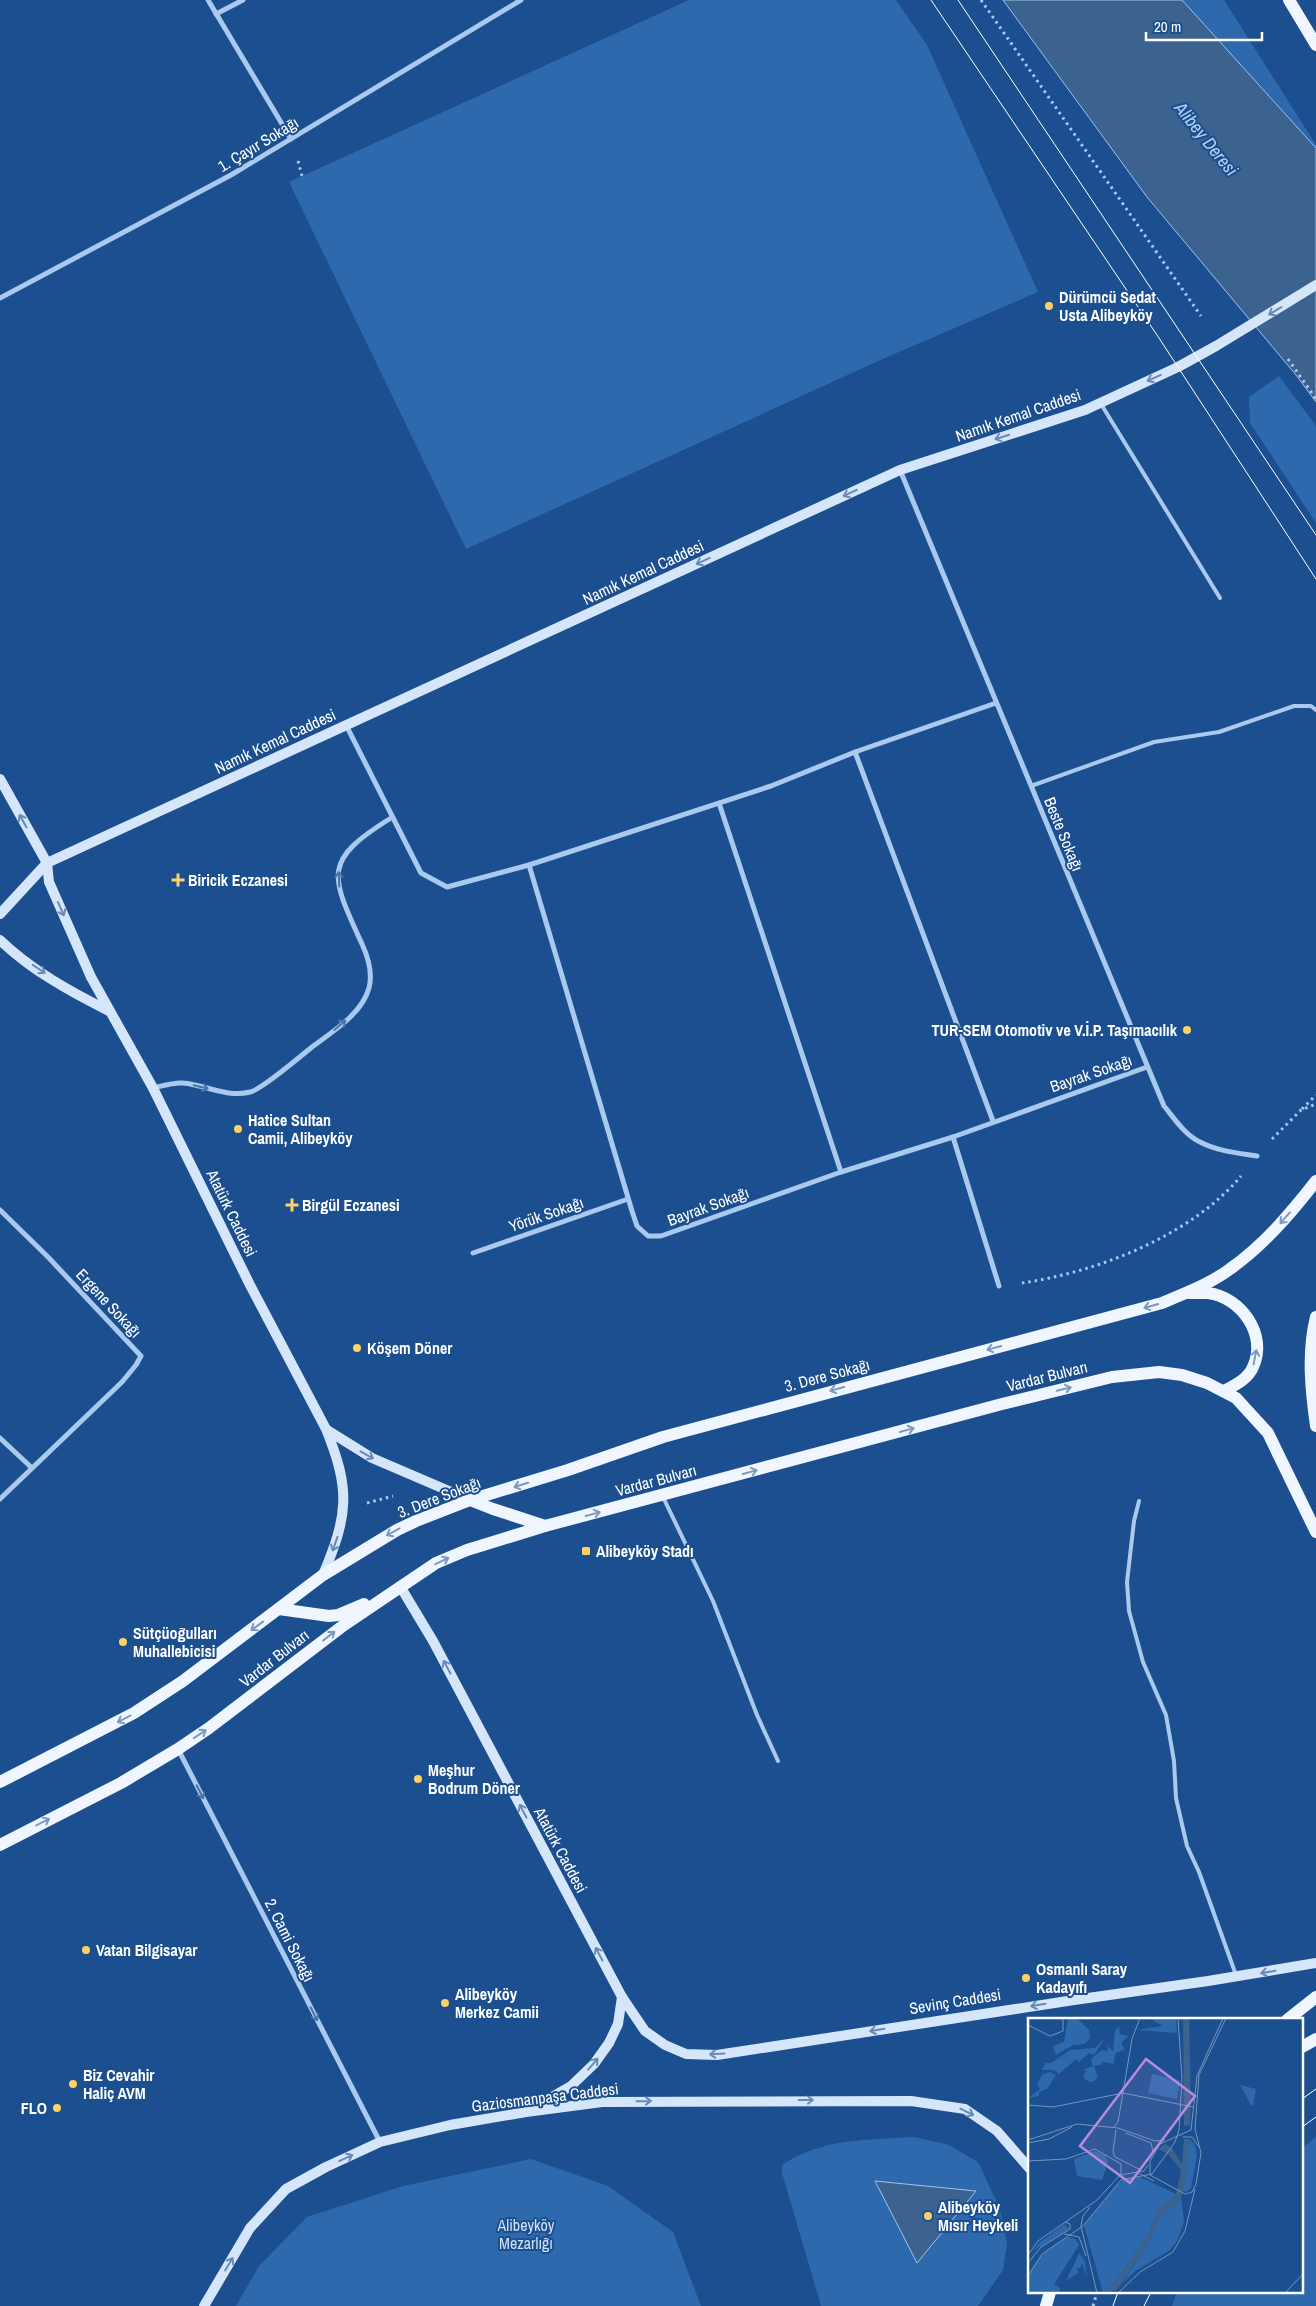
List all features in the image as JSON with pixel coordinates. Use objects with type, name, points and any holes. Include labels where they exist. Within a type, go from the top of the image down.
[{"type":"main road","points":[[1289,0],[1316,45]]},
{"type":"main road","name":"Namık Kemal Caddesi","points":[[0,914],[47,862],[900,470],[1085,410],[1197,357],[1316,285]]},
{"type":"main road","name":"Atatürk Caddesi","points":[[0,779],[47,862],[50,882],[56,898],[109,1011],[131,1046],[153,1088],[250,1285],[326,1429],[336,1454],[344,1506],[335,1546],[323,1575]]},
{"type":"main road","points":[[0,940],[11,951],[72,992],[109,1011]]},
{"type":"main road","name":"3. Dere Sokağı","points":[[323,1575],[397,1530],[470,1500],[568,1470],[663,1437],[1016,1342],[1098,1322],[1162,1303],[1230,1269],[1271,1234],[1316,1181]]},
{"type":"main road","points":[[1185,1293],[1210,1293],[1232,1303],[1243,1311],[1255,1331],[1258,1351],[1253,1368],[1241,1382],[1224,1391]]},
{"type":"main road","points":[[1316,1317],[1312,1335],[1311,1386],[1316,1426]]},
{"type":"main road","name":"Vardar Bulvarı","points":[[0,1845],[121,1783],[178,1749],[209,1728],[344,1625],[400,1586],[436,1564],[467,1550],[546,1526],[1002,1404],[1112,1378],[1158,1372],[1207,1383],[1236,1398],[1268,1433],[1316,1532]]},
{"type":"main road","name":"Atatürk Caddesi","points":[[326,1429],[372,1458],[470,1500]]},
{"type":"main road","points":[[470,1500],[493,1510],[546,1526]]},
{"type":"main road","points":[[1,1780],[134,1714],[183,1681],[323,1575]]},
{"type":"main road","points":[[280,1609],[329,1616],[338,1615],[400,1586]]},
{"type":"main road","name":"Atatürk Caddesi","points":[[400,1586],[433,1641],[622,1997]]},
{"type":"main road","name":"Sevinç Caddesi","points":[[622,1997],[645,2031],[665,2045],[686,2054],[717,2055],[1237,1977],[1316,1963]]},
{"type":"main road","points":[[526,2112],[571,2086],[594,2064],[609,2043],[618,2024],[622,1997]]},
{"type":"main road","points":[[1289,2018],[1316,1997]]},
{"type":"main road","points":[[1304,2046],[1316,2039]]},
{"type":"main road","name":"Gaziosmanpaşa Caddesi","points":[[204,2306],[250,2228],[286,2189],[326,2167],[380,2142],[450,2125],[526,2112],[602,2102],[911,2101],[965,2109],[997,2131],[1028,2167]]},
{"type":"street","points":[[208,0],[291,139]]},
{"type":"street","points":[[216,14],[243,0]]},
{"type":"street","name":"1. Çayır Sokağı","points":[[0,298],[231,175],[521,0]]},
{"type":"street","name":"Beste Sokağı","points":[[900,470],[1164,1106],[1198,1142],[1225,1150],[1257,1156]]},
{"type":"street","points":[[346,725],[391,818],[421,873],[447,887],[529,865],[771,786],[855,752],[996,703]]},
{"type":"street","points":[[855,752],[993,1121]]},
{"type":"street","points":[[719,803],[841,1172]]},
{"type":"street","points":[[153,1088],[182,1082],[223,1093],[252,1092],[333,1031],[356,1010],[369,989],[371,975],[368,956],[336,882],[344,854],[360,837],[391,818]]},
{"type":"street","name":"Bayrak Sokağı","points":[[529,865],[628,1199],[637,1226],[648,1236],[661,1236],[1147,1067]]},
{"type":"street","points":[[952,1136],[999,1286]]},
{"type":"street","name":"Yörük Sokağı","points":[[473,1253],[628,1199]]},
{"type":"street","name":"Ergene Sokağı","points":[[0,1210],[48,1257],[141,1356],[122,1382],[0,1499]]},
{"type":"street","points":[[0,1438],[32,1468]]},
{"type":"street","name":"2. Cami Sokağı","points":[[178,1749],[380,2142]]},
{"type":"lane","points":[[1100,402],[1220,598]]},
{"type":"lane","points":[[1031,786],[1154,742],[1219,732],[1294,706],[1311,706],[1316,710]]},
{"type":"lane","points":[[662,1495],[714,1601],[757,1715],[778,1761]]},
{"type":"lane","points":[[1140,1501],[1134,1521],[1127,1582],[1129,1612],[1143,1662],[1166,1714],[1174,1761],[1176,1798],[1187,1846],[1199,1872],[1237,1977]]},
{"type":"path","points":[[982,0],[1201,316]]},
{"type":"path","points":[[1288,359],[1316,398]]},
{"type":"path","points":[[1056,1278],[1128,1252],[1182,1227],[1207,1209],[1236,1182],[1278,1131],[1316,1095]]},
{"type":"path","points":[[1301,1110],[1316,1104]]},
{"type":"green space","points":[[689,0],[896,0],[927,45],[1038,292],[885,358],[466,549],[289,182]]},
{"type":"green space","points":[[1182,0],[1224,0],[1316,145],[1316,148]]},
{"type":"green space","points":[[1279,376],[1316,426],[1316,523],[1250,423],[1249,397]]},
{"type":"green space","points":[[914,2137],[949,2145],[978,2162],[1000,2209],[1007,2244],[1003,2270],[978,2306],[821,2306],[782,2173],[782,2165],[797,2156],[829,2145],[863,2140]]},
{"type":"green space","points":[[1316,2137],[1316,2306],[1172,2306],[1176,2294],[1304,2294],[1304,2146]]},
{"type":"green space","name":"Alibeyköy Mezarlığı","points":[[531,2159],[608,2186],[673,2232],[701,2306],[236,2306],[259,2266],[307,2217],[403,2186]]},
{"type":"water","name":"Alibey Deresi","points":[[1003,0],[1182,0],[1316,148],[1316,402],[1296,375],[1147,197]]},
{"type":"water","points":[[875,2181],[976,2191],[917,2263]]},
{"type":"tram line","points":[[931,0],[1159,338],[1316,579]]},
{"type":"tram line","points":[[958,0],[1316,535]]},
{"type":"tram line","points":[[1304,2098],[1316,2089]]},
{"type":"tram line","points":[[1304,2126],[1316,2117]]},
{"type":"tram line","points":[[1113,2306],[1117,2294]]},
{"type":"tram line","points":[[1144,2306],[1150,2294]]},
{"type":"place","name":"Dürümcü Sedat Usta Alibeyköy","points":[[1049,306]]},
{"type":"place","name":"Biricik Eczanesi","points":[[178,880]]},
{"type":"place","name":"TUR-SEM Otomotiv ve V.İ.P. Taşımacılık","points":[[1187,1030]]},
{"type":"place","name":"Hatice Sultan Camii, Alibeyköy","points":[[238,1129]]},
{"type":"place","name":"Birgül Eczanesi","points":[[292,1205]]},
{"type":"place","name":"Köşem Döner","points":[[357,1348]]},
{"type":"place","name":"Alibeyköy Stadı","points":[[586,1551]]},
{"type":"place","name":"Sütçüoğulları Muhallebicisi","points":[[123,1642]]},
{"type":"place","name":"Meşhur Bodrum Döner","points":[[418,1779]]},
{"type":"place","name":"Vatan Bilgisayar","points":[[86,1950]]},
{"type":"place","name":"Osmanlı Saray Kadayıfı","points":[[1026,1978]]},
{"type":"place","name":"Alibeyköy Merkez Camii","points":[[445,2003]]},
{"type":"place","name":"Biz Cevahir Haliç AVM","points":[[73,2084]]},
{"type":"place","name":"FLO","points":[[57,2108]]},
{"type":"place","name":"Alibeyköy Mısır Heykeli","points":[[928,2216]]}]
